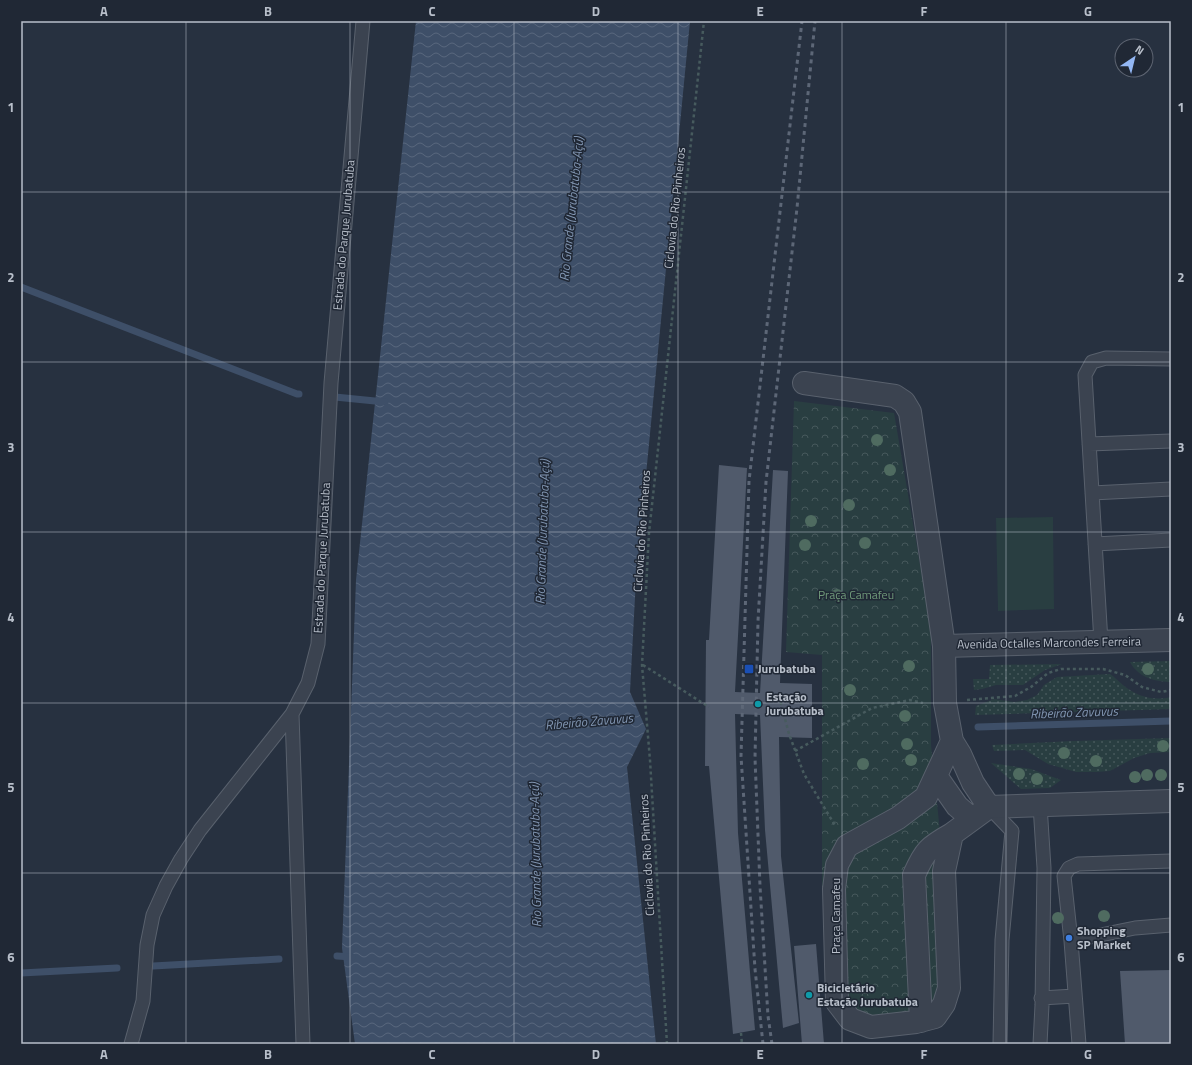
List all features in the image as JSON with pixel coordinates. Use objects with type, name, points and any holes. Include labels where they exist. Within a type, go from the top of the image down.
[{"type":"street","points":[[804,383],[895,396],[904,402],[910,412],[944,646]]},
{"type":"street","name":"Avenida Octalles Marcondes Ferreira","points":[[981,813],[973,783],[960,754],[952,741],[945,703],[944,646],[1171,640]]},
{"type":"street","points":[[848,846],[898,818],[926,797],[952,741]]},
{"type":"street","points":[[936,776],[957,806],[981,813],[1040,805],[1171,801]]},
{"type":"street","points":[[920,1021],[914,875],[922,858],[932,845],[952,834],[981,813]]},
{"type":"street","name":"Praça Camafeu","points":[[848,846],[837,865],[834,889],[837,1002],[850,1019],[871,1027],[920,1021],[935,1016],[944,1004],[949,988],[944,871],[952,834]]},
{"type":"lane","name":"Estrada do Parque Jurubatuba","points":[[131,1044],[143,1001],[147,945],[153,915],[166,886],[200,830],[292,714],[308,683],[318,644],[331,383],[363,21]]},
{"type":"lane","points":[[1101,642],[1085,375],[1092,362],[1106,358],[1171,359]]},
{"type":"lane","points":[[1089,444],[1171,441]]},
{"type":"lane","points":[[1092,493],[1171,489]]},
{"type":"lane","points":[[1095,544],[1171,540]]},
{"type":"lane","points":[[292,714],[303,1044]]},
{"type":"lane","points":[[1040,805],[1044,868],[1040,1044]]},
{"type":"lane","points":[[981,813],[1012,831],[1002,940],[1000,1044]]},
{"type":"lane","points":[[1079,1044],[1064,876],[1069,868],[1078,864],[1171,861]]},
{"type":"lane","points":[[1071,941],[1135,928],[1171,925]]},
{"type":"lane","points":[[1042,998],[1075,996]]},
{"type":"path","name":"Ciclovia do Rio Pinheiros","points":[[667,1044],[650,760],[642,665],[649,533],[704,21]]},
{"type":"path","points":[[642,665],[709,707]]},
{"type":"path","points":[[983,698],[1015,696],[1031,687],[1048,673],[1061,669],[1102,669],[1125,675],[1142,687],[1161,692],[1171,690]]},
{"type":"path","points":[[779,696],[789,734],[804,774],[848,846]]},
{"type":"path","points":[[795,751],[872,708],[910,700],[925,703]]},
{"type":"path","points":[[741,1033],[742,1044]]},
{"type":"green space","name":"Praça Camafeu","points":[[794,401],[894,413],[931,628],[931,745],[944,871],[949,988],[935,1017],[850,1019],[834,889],[822,889],[822,655],[786,652]]},
{"type":"green space","points":[[1053,517],[1054,609],[998,611],[996,518]]},
{"type":"green space","points":[[1171,661],[1171,682],[1157,681],[1146,677],[1137,671],[1130,662]]},
{"type":"green space","points":[[1062,664],[1045,670],[1023,685],[996,685],[974,690],[973,679],[989,679],[990,665]]},
{"type":"green space","points":[[1110,674],[1123,685],[1140,695],[1152,698],[1171,697],[1171,709],[975,715],[976,706],[994,699],[1014,702],[1027,700],[1037,695],[1044,685],[1057,677]]},
{"type":"green space","points":[[1171,738],[1171,752],[1150,753],[1134,758],[1110,771],[1096,772],[1076,772],[1048,764],[1025,750],[994,751],[992,745],[1073,741]]},
{"type":"green space","points":[[991,763],[1031,769],[1061,780],[1050,788],[1021,789]]},
{"type":"water","name":"Rio Grande (Jurubatuba-Açú)","points":[[416,21],[690,21],[636,578],[630,692],[646,729],[627,767],[656,1044],[355,1044],[342,948],[356,580]]},
{"type":"building","points":[[719,465],[747,468],[735,692],[760,693],[773,470],[788,471],[780,683],[812,684],[812,738],[779,737],[781,856],[799,1023],[783,1028],[765,830],[760,715],[735,714],[738,833],[755,1030],[733,1034],[709,766],[705,766],[706,640],[709,640]]},
{"type":"building","name":"Bicicletário Estação Jurubatuba","points":[[816,944],[824,1044],[802,1044],[794,946]]},
{"type":"building","points":[[1171,970],[1171,1044],[1125,1044],[1120,971]]},
{"type":"waterway","points":[[21,287],[299,394]]},
{"type":"waterway","points":[[335,397],[385,402]]},
{"type":"waterway","name":"Ribeirão Zavuvus","points":[[978,727],[1171,721]]},
{"type":"waterway","points":[[337,956],[352,957]]},
{"type":"waterway","points":[[153,966],[279,959]]},
{"type":"waterway","points":[[21,973],[117,968]]},
{"type":"railway","points":[[763,1044],[755,969],[741,756],[749,481],[802,21]]},
{"type":"railway","points":[[772,1044],[768,1016],[760,886],[755,758],[758,621],[766,482],[797,208],[815,21]]},
{"type":"place","name":"Jurubatuba","points":[[749,669]]},
{"type":"place","name":"Estação Jurubatuba","points":[[758,704]]},
{"type":"place","name":"Shopping SP Market","points":[[1069,938]]},
{"type":"place","name":"Bicicletário Estação Jurubatuba","points":[[809,995]]}]
